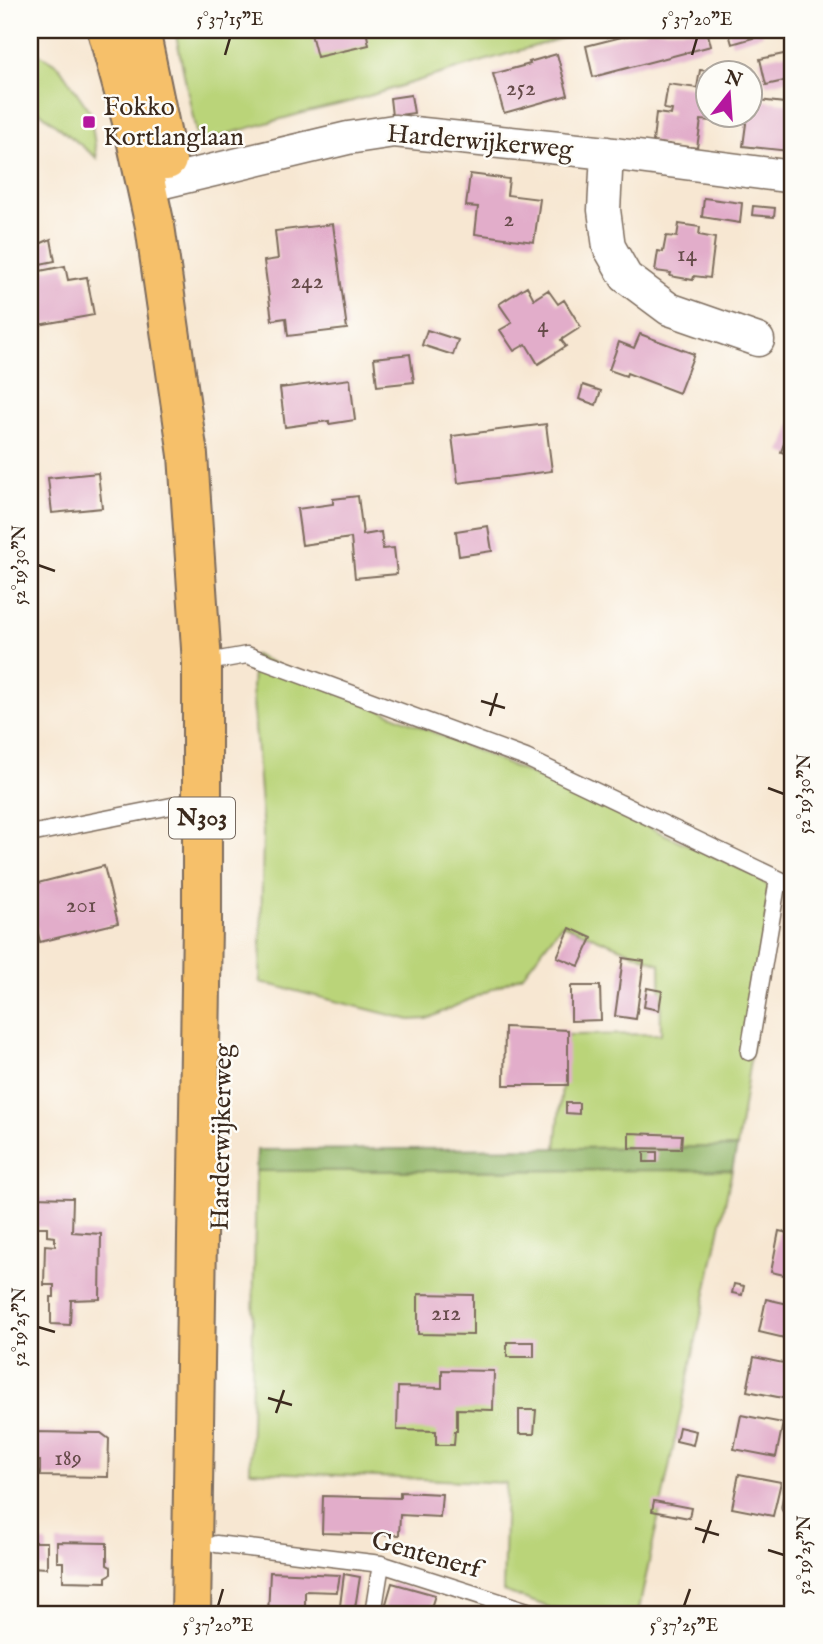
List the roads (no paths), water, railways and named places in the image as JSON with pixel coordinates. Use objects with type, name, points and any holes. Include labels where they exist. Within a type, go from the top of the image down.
[{"type":"main road","name":"Harderwijkerweg","points":[[107,30],[159,183]]},
{"type":"main road","name":"Harderwijkerweg","points":[[140,30],[159,183],[155,226],[188,455],[213,661],[226,926],[215,1614]]},
{"type":"main road","name":"Harderwijkerweg","points":[[191,1614],[202,800],[213,661]]},
{"type":"street","name":"Harderwijkerweg","points":[[159,183],[348,138],[394,131],[607,153],[793,177]]},
{"type":"street","points":[[607,153],[604,210],[609,247],[626,277],[669,309],[758,341]]},
{"type":"lane","points":[[213,661],[247,655],[526,758],[786,883],[749,1052]]},
{"type":"lane","points":[[30,834],[202,800]]},
{"type":"lane","points":[[790,1507],[793,1488]]},
{"type":"lane","name":"Gentenerf","points":[[216,1544],[381,1564],[504,1609],[537,1614]]},
{"type":"lane","points":[[373,1614],[381,1564]]},
{"type":"place","name":"Fokko Kortlanglaan","points":[[89,122]]}]
